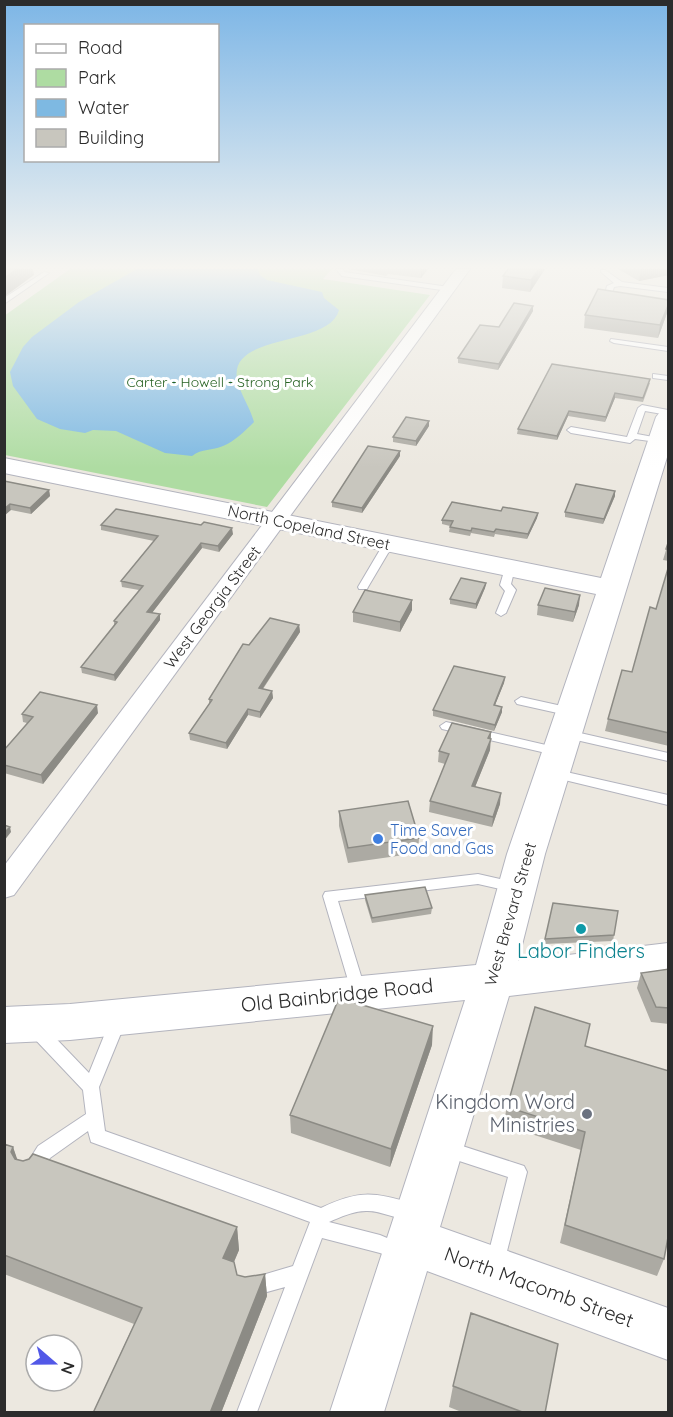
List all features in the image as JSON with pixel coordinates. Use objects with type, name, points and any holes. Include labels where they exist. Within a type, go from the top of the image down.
[{"type":"street","name":"West Georgia Street","points":[[4,887],[414,335]]},
{"type":"street","name":"West Brevard Street","points":[[357,1413],[493,979],[517,887],[613,589],[657,426]]},
{"type":"street","name":"North Copeland Street","points":[[4,465],[613,589]]},
{"type":"street","name":"Old Bainbridge Road","points":[[18,1024],[119,1017],[579,972],[669,960]]},
{"type":"street","name":"North Macomb Street","points":[[412,1236],[493,1270],[669,1334]]},
{"type":"lane","points":[[614,341],[669,349]]},
{"type":"lane","points":[[656,376],[669,378]]},
{"type":"lane","points":[[571,430],[630,440],[657,426]]},
{"type":"lane","points":[[363,587],[389,543]]},
{"type":"lane","points":[[501,613],[511,590],[505,585],[510,568]]},
{"type":"lane","points":[[521,701],[563,743],[669,800]]},
{"type":"lane","points":[[446,726],[669,757]]},
{"type":"lane","points":[[358,993],[330,896],[478,879],[517,887]]},
{"type":"lane","points":[[119,1017],[91,1087],[97,1136],[319,1223],[380,1244],[412,1236]]},
{"type":"lane","points":[[18,1024],[91,1087]]},
{"type":"lane","points":[[30,1173],[44,1152],[94,1117]]},
{"type":"lane","points":[[440,1146],[518,1172],[493,1270]]},
{"type":"lane","points":[[248,1413],[319,1223],[357,1201],[377,1203],[412,1236]]},
{"type":"lane","points":[[247,1288],[300,1273]]},
{"type":"green space","name":"Carter - Howell - Strong Park","points":[[4,335],[399,335],[267,507],[5,455]]},
{"type":"water","points":[[35,335],[303,335],[248,354],[239,364],[237,379],[254,422],[236,439],[227,444],[192,456],[165,453],[116,431],[93,430],[85,433],[60,429],[37,419],[13,386],[10,372],[23,347]]},
{"type":"building","points":[[473,335],[516,335],[499,364],[458,358]]},
{"type":"building","points":[[552,364],[650,379],[643,398],[615,393],[606,417],[569,411],[557,436],[518,429]]},
{"type":"building","points":[[406,417],[429,421],[416,441],[393,437]]},
{"type":"building","points":[[368,446],[400,451],[362,508],[332,502]]},
{"type":"building","points":[[4,481],[49,490],[30,508],[10,504],[4,509]]},
{"type":"building","points":[[576,484],[615,491],[604,519],[565,512]]},
{"type":"building","points":[[452,502],[501,511],[503,507],[538,513],[528,534],[496,529],[494,532],[472,528],[471,531],[450,527],[453,521],[442,520]]},
{"type":"building","points":[[116,509],[201,525],[204,522],[232,528],[218,546],[201,543],[147,612],[160,614],[114,675],[81,667],[143,586],[121,581],[158,536],[101,525]]},
{"type":"building","points":[[669,565],[669,733],[608,719],[622,670],[632,672],[650,607],[656,609]]},
{"type":"building","points":[[461,578],[486,583],[476,604],[450,599]]},
{"type":"building","points":[[545,588],[580,595],[575,612],[538,605]]},
{"type":"building","points":[[365,590],[412,600],[400,622],[353,612]]},
{"type":"building","points":[[270,618],[299,625],[259,688],[272,691],[260,712],[248,709],[226,743],[189,733],[212,700],[209,699],[243,644],[249,645]]},
{"type":"building","points":[[454,666],[505,677],[494,705],[502,707],[495,725],[433,710]]},
{"type":"building","points":[[40,692],[97,705],[41,775],[4,765],[4,750],[33,717],[22,714]]},
{"type":"building","points":[[452,723],[491,732],[488,738],[491,739],[472,786],[501,793],[493,817],[430,801],[449,754],[439,751]]},
{"type":"building","points":[[408,801],[419,838],[348,848],[339,811]]},
{"type":"building","points":[[4,825],[10,827],[4,833]]},
{"type":"building","points":[[425,887],[432,908],[372,918],[365,895]]},
{"type":"building","name":"Labor Finders","points":[[553,903],[618,911],[614,935],[545,939]]},
{"type":"building","points":[[669,969],[669,1008],[656,1007],[641,973]]},
{"type":"building","points":[[339,998],[433,1026],[391,1149],[290,1115]]},
{"type":"building","points":[[535,1007],[590,1024],[585,1046],[669,1071],[669,1232],[664,1259],[565,1225],[585,1132],[507,1107]]},
{"type":"building","points":[[4,1144],[13,1147],[11,1152],[15,1159],[23,1161],[29,1159],[33,1154],[237,1227],[223,1258],[234,1262],[237,1275],[245,1277],[265,1274],[210,1413],[93,1413],[142,1308],[4,1255]]},
{"type":"building","points":[[471,1313],[558,1344],[545,1413],[525,1413],[453,1386]]},
{"type":"place","name":"Time Saver Food and Gas","points":[[378,839]]},
{"type":"place","name":"Labor Finders","points":[[581,929]]},
{"type":"place","name":"Kingdom Word Ministries","points":[[587,1114]]}]
